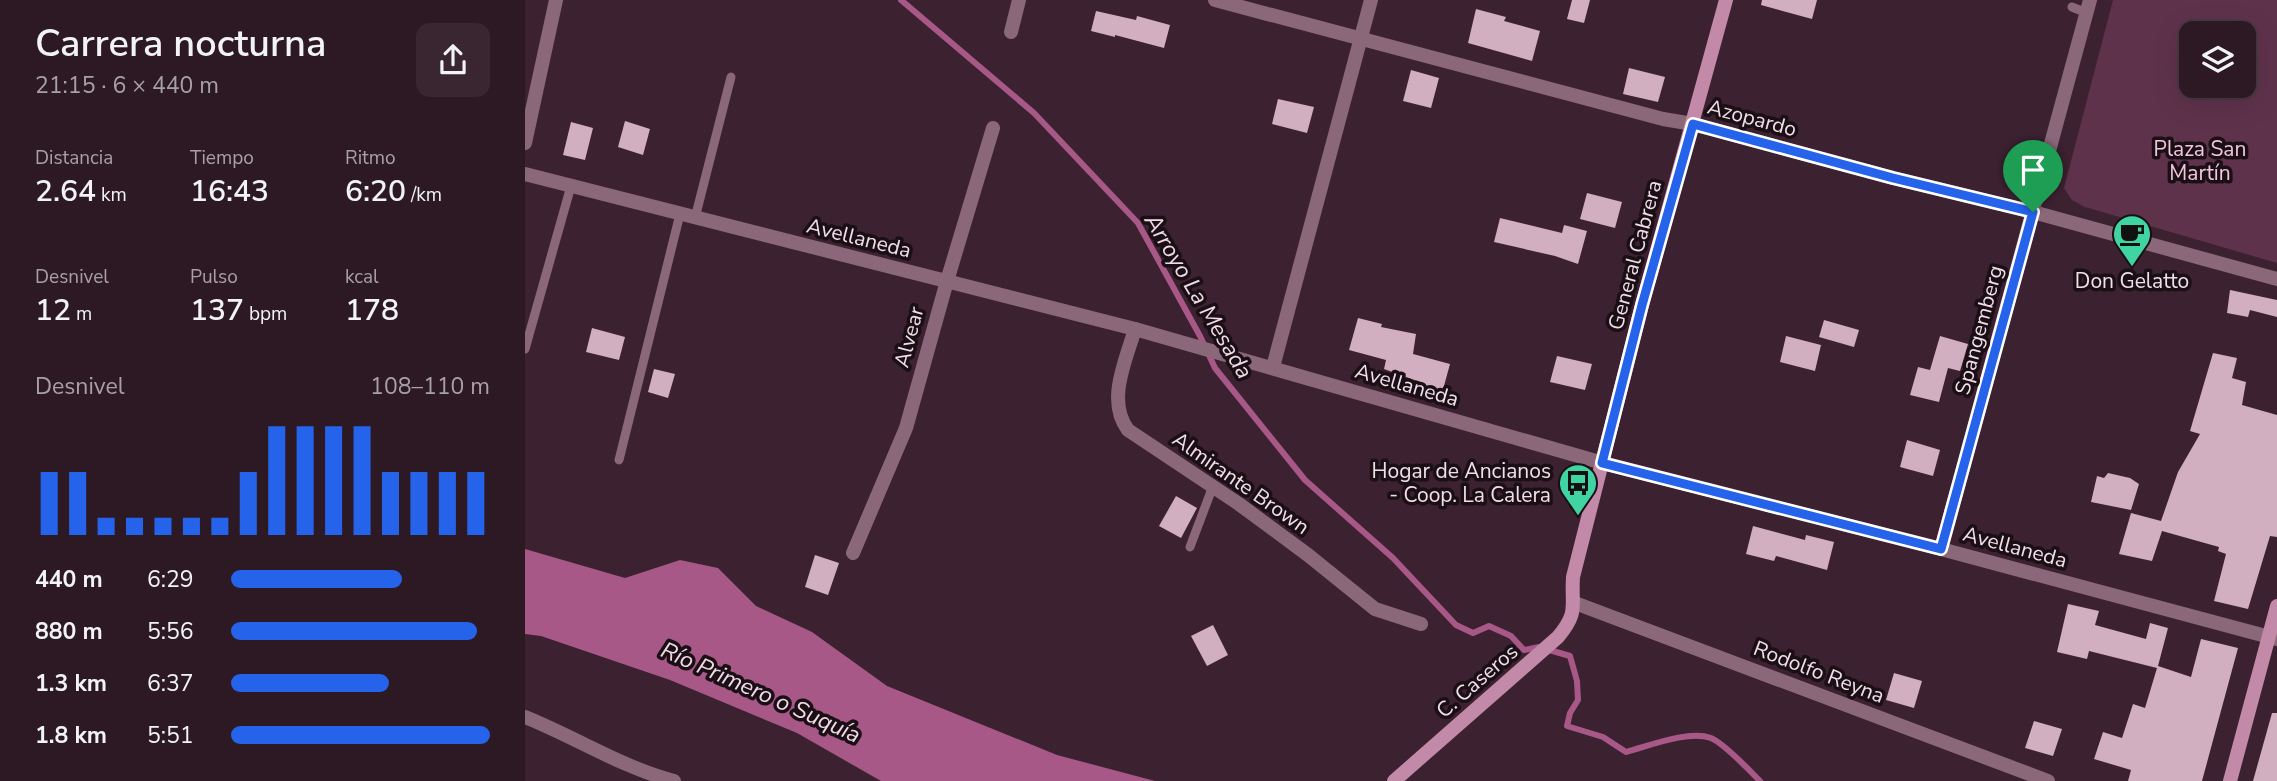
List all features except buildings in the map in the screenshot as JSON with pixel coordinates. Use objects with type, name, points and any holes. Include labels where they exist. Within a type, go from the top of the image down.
[{"type":"street","points":[[525,143],[556,0]]},
{"type":"street","points":[[1011,32],[1019,0]]},
{"type":"street","name":"Azopardo","points":[[1215,0],[2277,278]]},
{"type":"street","points":[[1273,367],[1371,0]]},
{"type":"street","name":"General Cabrera","points":[[1574,603],[1573,578],[1642,305],[1725,0]]},
{"type":"street","name":"Spangemberg","points":[[1941,549],[2089,7]]},
{"type":"street","name":"Alvear","points":[[853,553],[906,428],[993,128]]},
{"type":"street","name":"Avellaneda","points":[[525,174],[1135,328],[1602,463],[1941,549],[2273,638]]},
{"type":"street","name":"Almirante Brown","points":[[1135,328],[1119,381],[1121,421],[1137,437],[1213,486],[1308,555],[1375,609],[1421,624]]},
{"type":"street","name":"C. Caseros","points":[[1394,781],[1558,638],[1573,615],[1574,603]]},
{"type":"street","name":"Rodolfo Reyna","points":[[1574,603],[2048,781]]},
{"type":"street","points":[[2230,781],[2273,638],[2277,606]]},
{"type":"street","points":[[525,717],[621,762],[674,781]]},
{"type":"lane","points":[[2072,7],[2089,7]]},
{"type":"lane","points":[[619,460],[687,216],[731,77]]},
{"type":"lane","points":[[525,349],[571,186]]},
{"type":"lane","points":[[1190,547],[1213,486]]},
{"type":"green space","name":"Plaza San Martín","points":[[2113,0],[2277,0],[2277,263],[2085,207],[2072,200],[2064,188]]},
{"type":"water","name":"Río Primero o Suquía","points":[[525,549],[625,578],[680,560],[718,568],[756,606],[812,632],[887,686],[1057,755],[1155,781],[881,781],[797,733],[670,680],[541,636],[525,634]]},
{"type":"waterway","name":"Arroyo La Mesada","points":[[901,0],[1034,113],[1138,223],[1215,368],[1305,480],[1393,558],[1456,625],[1473,633],[1489,626],[1511,636],[1524,650],[1539,647],[1570,656],[1577,681],[1578,700],[1570,713],[1567,726],[1603,737],[1626,752],[1680,737],[1711,738],[1730,751],[1760,781]]},
{"type":"place","name":"Don Gelatto","points":[[2132,268]]},
{"type":"place","name":"Hogar de Ancianos - Coop. La Calera","points":[[1578,517]]},
{"type":"route","points":[[1693,124],[1893,178],[2033,212],[1941,549],[1602,463],[1642,305],[1693,124]]}]
